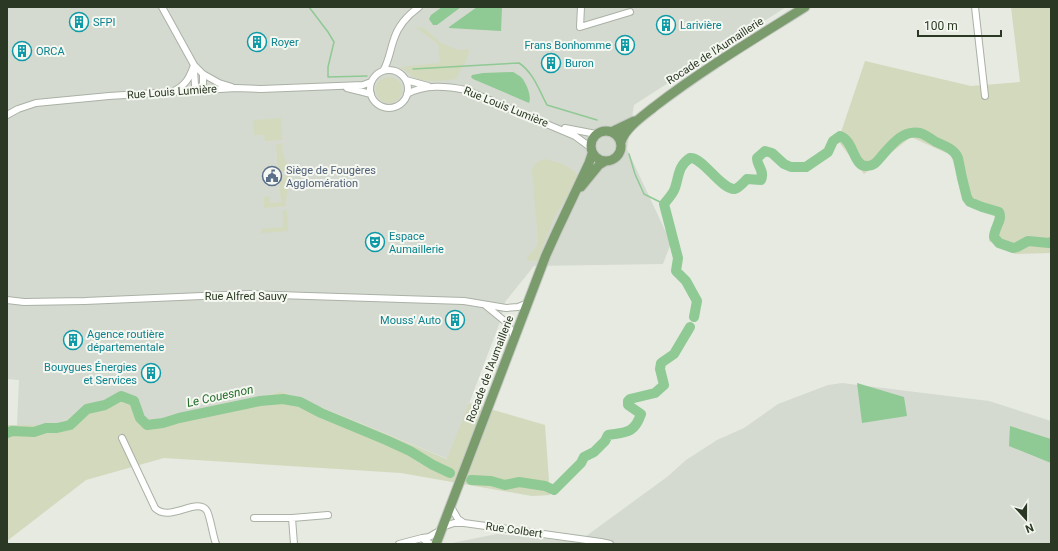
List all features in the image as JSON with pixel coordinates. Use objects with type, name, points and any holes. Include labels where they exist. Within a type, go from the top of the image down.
[{"type":"main road","name":"Rocade de l'Aumaillerie","points":[[620,142],[627,132],[641,118],[702,71],[805,7]]},
{"type":"main road","name":"Rocade de l'Aumaillerie","points":[[611,132],[641,118]]},
{"type":"main road","points":[[601,132],[611,132],[618,138],[621,147],[618,156],[614,160],[604,162],[597,159],[591,150],[591,142],[596,134],[601,132]]},
{"type":"main road","name":"Rocade de l'Aumaillerie","points":[[436,544],[556,233],[589,163],[591,150]]},
{"type":"main road","name":"Rocade de l'Aumaillerie","points":[[570,203],[596,169],[604,162]]},
{"type":"street","points":[[162,7],[194,65],[204,74],[219,83],[236,88]]},
{"type":"street","points":[[383,71],[396,32],[403,22],[418,7]]},
{"type":"street","points":[[581,7],[580,27],[630,12]]},
{"type":"street","points":[[975,7],[985,96]]},
{"type":"street","points":[[390,53],[396,72]]},
{"type":"street","points":[[194,65],[195,85],[198,90],[203,86],[204,74]]},
{"type":"street","points":[[172,92],[180,88],[186,82],[194,65]]},
{"type":"street","points":[[387,70],[396,72],[406,80],[408,90],[407,94],[401,103],[390,107],[378,104],[371,94],[371,82],[376,75],[383,71],[387,70]]},
{"type":"street","name":"Rue Louis Lumière","points":[[406,80],[434,87]]},
{"type":"street","name":"Rue Louis Lumière","points":[[7,115],[18,109],[36,103],[108,96],[236,88],[261,89],[363,85],[371,82]]},
{"type":"street","name":"Rue Louis Lumière","points":[[340,86],[371,94]]},
{"type":"street","name":"Rue Louis Lumière","points":[[407,94],[419,89],[434,87],[450,87],[466,90],[575,136],[591,150]]},
{"type":"street","name":"Rue Louis Lumière","points":[[555,127],[596,134]]},
{"type":"street","name":"Rue Alfred Sauvy","points":[[7,300],[24,302],[85,302],[249,294],[464,301],[506,308],[518,307],[528,303]]},
{"type":"street","name":"Rue Alfred Sauvy","points":[[485,305],[507,323],[515,338]]},
{"type":"street","points":[[122,438],[155,508],[158,511],[168,514],[194,507],[202,507],[205,509],[209,517],[216,544]]},
{"type":"street","points":[[451,506],[458,519],[464,523]]},
{"type":"street","points":[[254,518],[292,518],[328,515]]},
{"type":"street","points":[[292,518],[294,544]]},
{"type":"street","name":"Rue Colbert","points":[[399,544],[429,537],[454,523],[464,523],[610,544]]},
{"type":"street","points":[[422,538],[430,544]]},
{"type":"shaded area","points":[[7,7],[786,7],[634,105],[627,149],[671,243],[663,264],[534,266],[505,302],[500,322],[448,459],[281,391],[175,424],[165,419],[150,425],[142,423],[139,398],[105,404],[87,403],[60,425],[17,425],[19,380],[7,379]]},
{"type":"shaded area","points":[[442,7],[461,7],[437,25],[433,25],[429,19],[431,15]]},
{"type":"shaded area","points":[[477,7],[502,7],[501,31],[449,28],[449,27]]},
{"type":"shaded area","points":[[1011,7],[1051,7],[1051,253],[1015,254],[989,241],[997,215],[966,205],[951,155],[911,137],[864,174],[838,141],[865,61],[971,86],[1020,82]]},
{"type":"shaded area","points":[[415,27],[424,28],[441,43],[458,50],[468,49],[469,51],[467,58],[456,79],[428,81],[417,79],[400,67],[440,63],[438,44]]},
{"type":"shaded area","points":[[513,72],[521,77],[525,83],[529,93],[529,103],[471,77],[472,75],[483,73]]},
{"type":"shaded area","points":[[389,77],[398,81],[402,90],[398,99],[389,103],[380,99],[376,90],[380,81]]},
{"type":"shaded area","points":[[281,118],[282,140],[265,141],[264,135],[254,135],[253,120]]},
{"type":"shaded area","points":[[282,143],[283,154],[290,171],[290,182],[286,198],[286,206],[264,208],[264,197],[270,196],[270,203],[281,202],[279,178],[286,178],[286,172],[278,172],[276,145]]},
{"type":"shaded area","points":[[544,159],[569,167],[579,178],[555,216],[537,261],[528,261],[527,257],[537,247],[538,240],[532,170],[536,163]]},
{"type":"shaded area","points":[[283,210],[286,210],[287,212],[288,231],[261,233],[261,229],[283,227]]},
{"type":"shaded area","points":[[842,383],[989,401],[1051,421],[1051,544],[447,544],[497,534],[578,542],[667,477],[686,460],[717,440],[744,428],[778,404],[828,385]]},
{"type":"shaded area","points":[[857,383],[904,397],[907,416],[862,423]]},
{"type":"shaded area","points":[[281,391],[447,459],[469,403],[545,425],[550,495],[532,496],[401,473],[164,458],[86,480],[7,541],[7,425],[60,425],[87,403],[105,404],[119,393],[139,398],[142,423],[150,425],[165,419],[175,424]]},
{"type":"shaded area","points":[[1010,426],[1051,439],[1051,463],[1009,446]]},
{"type":"waterway","points":[[309,7],[334,42],[328,67],[328,77],[367,76]]},
{"type":"waterway","points":[[413,69],[519,63],[532,76],[547,105],[597,120]]},
{"type":"waterway","name":"Le Couesnon","points":[[694,317],[697,301],[686,281],[676,271],[678,258],[664,204],[674,190],[683,164],[690,158],[701,163],[724,184],[735,189],[747,179],[761,180],[762,174],[757,158],[765,151],[772,153],[784,164],[791,167],[806,167],[828,152],[833,141],[840,136],[845,138],[859,162],[862,165],[869,166],[876,163],[892,144],[902,136],[914,132],[920,133],[954,152],[958,158],[967,198],[970,202],[999,212],[1000,218],[994,237],[999,243],[1013,248],[1028,241],[1051,242]]},
{"type":"waterway","points":[[629,154],[635,174],[644,194],[664,204]]},
{"type":"waterway","name":"Le Couesnon","points":[[471,480],[491,481],[505,485],[519,482],[545,486],[554,490],[581,463],[584,457],[594,452],[605,441],[608,435],[625,432],[632,429],[641,414],[628,405],[628,401],[630,399],[655,393],[664,385],[660,369],[661,363],[674,354],[690,327]]},
{"type":"waterway","name":"Le Couesnon","points":[[7,433],[12,431],[34,432],[46,428],[57,428],[70,425],[87,409],[105,405],[121,396],[134,401],[140,418],[147,425],[163,423],[179,418],[260,401],[283,399],[300,402],[321,413],[386,440],[410,451],[450,473]]},
{"type":"place","name":"SFPI","points":[[79,22]]},
{"type":"place","name":"Larivière","points":[[666,25]]},
{"type":"place","name":"Royer","points":[[257,42]]},
{"type":"place","name":"Frans Bonhomme","points":[[625,45]]},
{"type":"place","name":"ORCA","points":[[22,51]]},
{"type":"place","name":"Buron","points":[[551,63]]},
{"type":"place","name":"Siège de Fougères Agglomération","points":[[272,176]]},
{"type":"place","name":"Espace Aumaillerie","points":[[375,242]]},
{"type":"place","name":"Mouss' Auto","points":[[455,320]]},
{"type":"place","name":"Agence routière départementale","points":[[73,340]]},
{"type":"place","name":"Bouygues Énergies et Services","points":[[151,373]]}]
